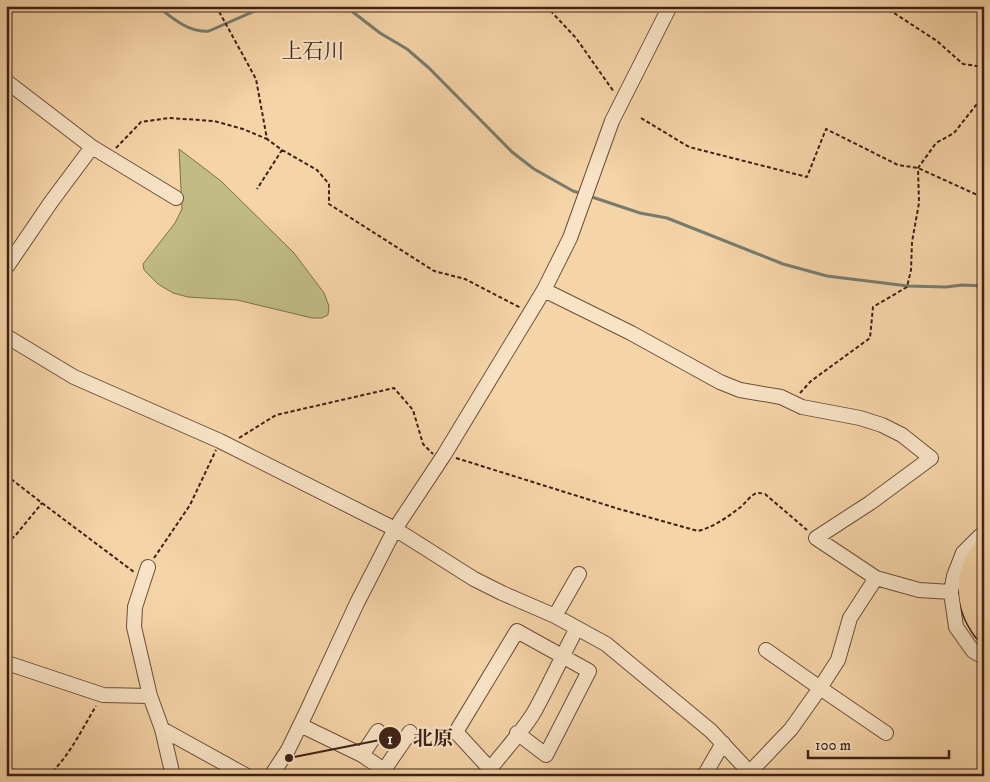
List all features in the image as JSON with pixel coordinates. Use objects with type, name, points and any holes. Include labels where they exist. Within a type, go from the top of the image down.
[{"type":"highway","points":[[982,542],[970,576],[969,599],[972,610],[984,630]]},
{"type":"highway","points":[[984,570],[980,581],[980,592],[984,608]]},
{"type":"street","points":[[271,776],[288,750],[357,603],[395,529],[442,458],[544,290],[570,238],[605,138],[621,102],[670,6]]},
{"type":"street","points":[[6,81],[92,148],[176,198]]},
{"type":"street","points":[[6,268],[51,202],[92,148]]},
{"type":"street","points":[[544,290],[632,333],[720,382],[740,390],[780,397],[802,407],[860,418],[882,425],[902,435],[932,458],[870,503],[816,538],[876,578],[919,590],[951,592]]},
{"type":"street","points":[[6,336],[74,377],[224,443],[395,529],[474,579],[555,616],[606,644],[711,731],[751,774],[792,729],[838,660],[850,618],[876,578]]},
{"type":"street","points":[[982,542],[962,553],[951,592],[956,627],[973,651],[984,657]]},
{"type":"street","points":[[146,573],[135,607],[134,627],[150,696],[162,729],[172,776]]},
{"type":"street","points":[[555,616],[579,574]]},
{"type":"street","points":[[517,733],[546,755],[589,672],[562,656],[517,631],[456,732],[490,769],[517,733],[532,715],[562,656],[577,628]]},
{"type":"street","points":[[766,650],[886,733]]},
{"type":"street","points":[[6,664],[103,695],[150,696]]},
{"type":"street","points":[[300,725],[362,755],[387,772]]},
{"type":"street","points":[[162,729],[247,776]]},
{"type":"street","points":[[362,755],[378,731]]},
{"type":"street","points":[[387,772],[384,770],[410,732]]},
{"type":"street","points":[[704,776],[723,744]]},
{"type":"path","points":[[216,6],[256,79],[267,139]]},
{"type":"path","points":[[546,6],[576,38],[621,102]]},
{"type":"path","points":[[876,6],[894,13],[937,41],[964,64],[984,67]]},
{"type":"path","points":[[791,402],[811,381],[870,338],[873,306],[907,287],[911,270],[912,242],[919,204],[918,168],[936,143],[954,133],[984,95]]},
{"type":"path","points":[[107,157],[142,122],[169,118],[214,121],[243,129],[267,139],[317,170],[329,184],[329,204],[434,271],[465,279],[530,313]]},
{"type":"path","points":[[641,118],[689,147],[807,178],[826,129],[898,165],[918,168],[984,198]]},
{"type":"path","points":[[256,189],[282,150]]},
{"type":"path","points":[[6,474],[42,503],[146,573],[190,505],[224,443],[276,415],[394,388],[413,410],[423,444],[442,458],[698,531],[707,529],[724,518],[744,504],[752,495],[765,494],[816,538]]},
{"type":"path","points":[[6,543],[15,536],[42,503]]},
{"type":"path","points":[[48,776],[74,743],[103,695]]},
{"type":"shaded area","points":[[179,149],[221,181],[294,253],[324,293],[329,306],[328,315],[322,318],[312,318],[237,300],[188,297],[173,293],[158,284],[144,270],[143,264],[175,223],[182,209]]},
{"type":"waterway","points":[[157,6],[175,20],[195,30],[202,31],[209,31],[266,6]]},
{"type":"waterway","points":[[345,6],[380,33],[407,49],[429,68],[512,152],[534,169],[573,191],[583,194]]},
{"type":"waterway","points":[[589,196],[640,213],[667,218],[783,264],[827,276],[908,286],[984,286]]},
{"type":"place","name":"北原","points":[[289,758]]},
{"type":"district","name":"上石川","points":[[313,51]]}]
